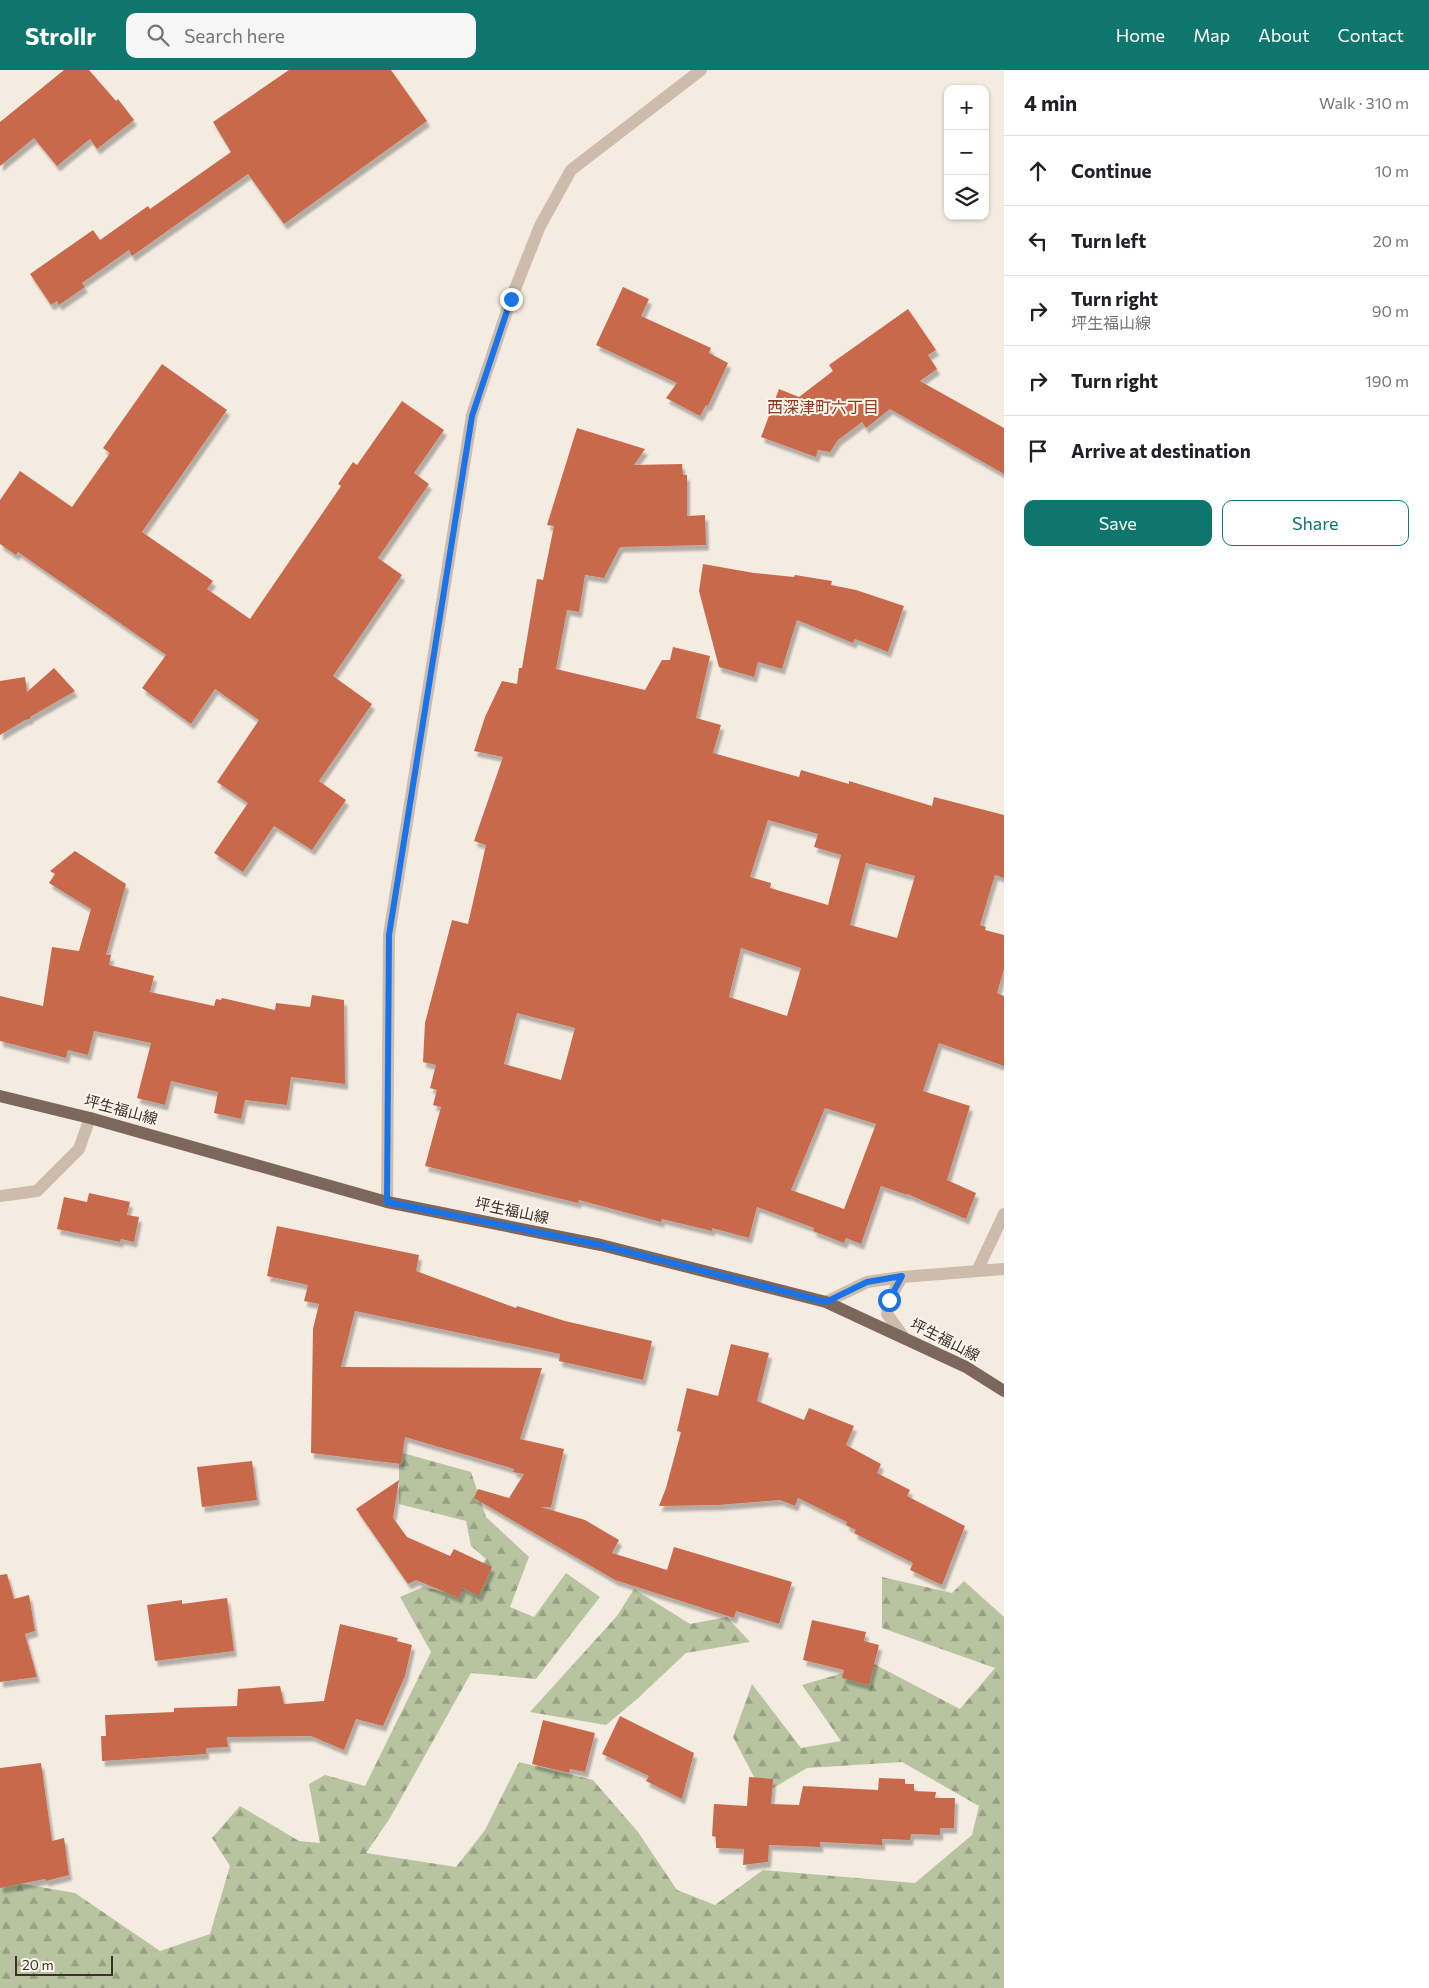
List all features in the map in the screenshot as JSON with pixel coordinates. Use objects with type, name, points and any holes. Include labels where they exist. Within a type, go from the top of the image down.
[{"type":"main road","name":"坪生福山線","points":[[0,1096],[90,1118],[387,1202],[600,1245],[826,1302],[904,1336],[966,1367],[1004,1391]]},
{"type":"street","points":[[387,1202],[389,935],[472,416],[511,299],[540,226],[572,170],[701,70]]},
{"type":"street","points":[[0,1196],[37,1191],[80,1150],[90,1118]]},
{"type":"street","points":[[977,1271],[1004,1214]]},
{"type":"street","points":[[826,1302],[867,1282],[902,1276],[1004,1269]]},
{"type":"street","points":[[902,1276],[889,1300],[887,1314],[904,1336]]},
{"type":"green space","points":[[399,1452],[471,1472],[486,1517],[529,1557],[510,1607],[534,1617],[566,1573],[600,1597],[536,1679],[471,1673],[390,1818],[366,1853],[456,1867],[485,1830],[519,1762],[593,1780],[638,1832],[677,1890],[715,1905],[763,1870],[915,1883],[972,1835],[979,1806],[902,1762],[807,1768],[763,1794],[733,1737],[752,1684],[801,1748],[841,1741],[802,1685],[874,1664],[960,1709],[995,1668],[882,1628],[882,1577],[952,1593],[964,1581],[1004,1617],[1004,1988],[0,1988],[0,1880],[75,1893],[160,1951],[210,1934],[230,1866],[212,1838],[240,1806],[299,1841],[320,1843],[309,1784],[325,1775],[365,1786],[431,1652],[400,1597],[423,1587],[457,1595],[486,1559],[471,1546],[466,1521],[399,1504]]},
{"type":"green space","points":[[634,1589],[690,1624],[727,1617],[750,1642],[686,1653],[606,1725],[530,1712],[617,1616]]},
{"type":"building","points":[[64,70],[89,70],[116,101],[118,99],[134,120],[97,149],[90,139],[57,166],[34,138],[0,166],[0,122]]},
{"type":"building","points":[[289,70],[391,70],[427,121],[284,224],[248,174],[132,256],[129,250],[82,283],[85,287],[59,305],[57,301],[51,305],[30,274],[93,230],[100,240],[148,206],[150,209],[231,152],[213,122]]},
{"type":"building","points":[[623,287],[649,299],[641,316],[711,348],[709,353],[728,363],[708,406],[706,405],[700,416],[666,398],[677,383],[596,345]]},
{"type":"building","points":[[908,309],[936,350],[928,355],[937,369],[920,381],[1004,428],[1004,474],[890,409],[866,428],[862,422],[838,440],[830,452],[818,450],[816,457],[761,437],[779,389],[799,397],[833,371],[829,365]]},
{"type":"building","points":[[162,364],[227,410],[142,532],[213,581],[207,589],[250,619],[341,486],[338,484],[353,462],[357,465],[402,401],[444,430],[414,473],[429,484],[378,558],[402,575],[333,676],[372,704],[319,781],[346,800],[312,850],[274,826],[243,872],[214,853],[248,803],[217,782],[259,720],[215,689],[191,724],[142,688],[166,655],[18,552],[16,555],[0,544],[0,500],[20,471],[72,507],[110,453],[103,448]]},
{"type":"building","points":[[577,428],[645,449],[634,465],[682,464],[683,475],[687,475],[687,516],[705,515],[706,545],[620,547],[604,578],[585,575],[579,612],[567,610],[556,669],[645,690],[662,660],[670,660],[673,647],[710,656],[696,718],[721,725],[713,753],[799,777],[801,770],[849,784],[849,781],[932,806],[934,797],[1004,815],[1004,878],[995,875],[980,925],[986,927],[985,930],[1004,935],[1004,969],[997,993],[1004,996],[1004,1066],[939,1043],[923,1091],[970,1106],[947,1180],[976,1193],[966,1219],[907,1194],[881,1186],[861,1244],[846,1238],[844,1243],[813,1231],[814,1228],[757,1207],[749,1238],[712,1228],[712,1231],[662,1219],[661,1222],[579,1200],[578,1203],[425,1166],[441,1107],[433,1105],[437,1090],[430,1088],[436,1065],[423,1062],[425,1023],[452,920],[468,924],[486,845],[474,841],[503,757],[474,751],[485,717],[502,681],[517,684],[519,668],[522,668],[537,579],[543,580],[554,526],[547,525]],"holes":[[[768,820],[818,834],[814,847],[841,855],[828,905],[770,888],[771,883],[750,877]],[[866,863],[915,876],[897,938],[850,925]],[[741,948],[801,968],[787,1016],[729,997]],[[517,1013],[575,1028],[561,1080],[504,1064]],[[825,1108],[876,1124],[844,1209],[791,1190]]]},
{"type":"building","points":[[703,564],[754,573],[794,577],[795,575],[832,581],[831,585],[856,590],[904,606],[888,652],[855,639],[853,643],[797,620],[782,669],[758,662],[754,677],[719,667],[699,591]]},
{"type":"building","points":[[54,668],[75,691],[0,735],[0,681],[25,677],[27,692]]},
{"type":"building","points":[[75,851],[126,884],[106,955],[111,955],[109,965],[154,976],[150,992],[214,1006],[216,999],[221,1000],[222,998],[275,1010],[276,1003],[310,1007],[312,995],[344,1000],[345,1084],[291,1077],[287,1105],[245,1100],[241,1119],[214,1113],[218,1092],[171,1081],[165,1105],[137,1098],[151,1043],[94,1031],[88,1055],[68,1050],[66,1058],[0,1041],[0,996],[43,1006],[52,947],[79,951],[91,909],[49,883],[55,874],[50,871]]},
{"type":"building","points":[[89,1193],[130,1202],[127,1215],[139,1217],[134,1242],[121,1239],[120,1242],[57,1229],[64,1197],[87,1202]]},
{"type":"building","points":[[277,1226],[419,1255],[416,1271],[516,1308],[517,1306],[565,1321],[652,1341],[643,1380],[559,1361],[560,1354],[355,1311],[341,1367],[542,1368],[520,1439],[564,1449],[551,1507],[541,1507],[585,1520],[619,1540],[612,1553],[667,1570],[674,1547],[792,1582],[779,1624],[736,1611],[734,1618],[615,1580],[474,1498],[478,1489],[509,1498],[524,1474],[513,1472],[514,1469],[405,1437],[401,1464],[311,1453],[313,1329],[319,1304],[304,1301],[308,1285],[267,1276]]},
{"type":"building","points":[[731,1344],[769,1353],[757,1401],[804,1420],[809,1408],[854,1426],[846,1445],[881,1464],[877,1473],[910,1490],[907,1496],[965,1526],[942,1585],[910,1570],[913,1563],[854,1533],[856,1530],[846,1525],[847,1522],[798,1498],[795,1506],[780,1500],[718,1505],[659,1506],[666,1488],[681,1432],[677,1431],[687,1388],[718,1396]]},
{"type":"building","points":[[252,1461],[257,1500],[202,1507],[197,1467]]},
{"type":"building","points":[[399,1480],[393,1518],[407,1537],[450,1556],[454,1549],[492,1567],[479,1596],[463,1588],[459,1598],[416,1580],[408,1584],[356,1509]]},
{"type":"building","points":[[7,1574],[14,1599],[29,1595],[35,1631],[25,1634],[37,1677],[0,1682],[0,1575]]},
{"type":"building","points":[[227,1598],[234,1651],[155,1661],[147,1605],[182,1600],[182,1604]]},
{"type":"building","points":[[812,1620],[866,1632],[864,1641],[879,1645],[869,1685],[842,1678],[844,1670],[803,1660]]},
{"type":"building","points":[[340,1624],[398,1638],[397,1641],[412,1645],[405,1676],[383,1726],[356,1719],[344,1750],[311,1736],[227,1737],[228,1747],[206,1748],[206,1754],[102,1761],[101,1736],[106,1736],[105,1715],[174,1712],[174,1708],[237,1706],[238,1689],[280,1686],[284,1704],[324,1701]]},
{"type":"building","points":[[620,1716],[694,1753],[682,1799],[646,1781],[649,1776],[602,1754]]},
{"type":"building","points":[[543,1720],[595,1733],[585,1772],[570,1769],[569,1773],[532,1764]]},
{"type":"building","points":[[41,1763],[52,1841],[64,1838],[69,1875],[46,1881],[45,1879],[0,1888],[0,1768]]},
{"type":"building","points":[[749,1777],[773,1779],[771,1804],[799,1805],[803,1786],[878,1790],[879,1778],[905,1779],[905,1784],[914,1784],[914,1791],[936,1792],[935,1798],[955,1798],[954,1828],[940,1828],[940,1835],[911,1834],[910,1840],[882,1839],[882,1845],[820,1842],[820,1847],[769,1845],[768,1862],[743,1865],[744,1849],[716,1848],[716,1837],[712,1836],[714,1804],[747,1806]]},
{"type":"district","name":"西深津町六丁目","points":[[823,407]]},
{"type":"route","points":[[511,299],[472,416],[389,935],[387,1202],[600,1245],[826,1302],[867,1282],[902,1276],[889,1300]]}]
